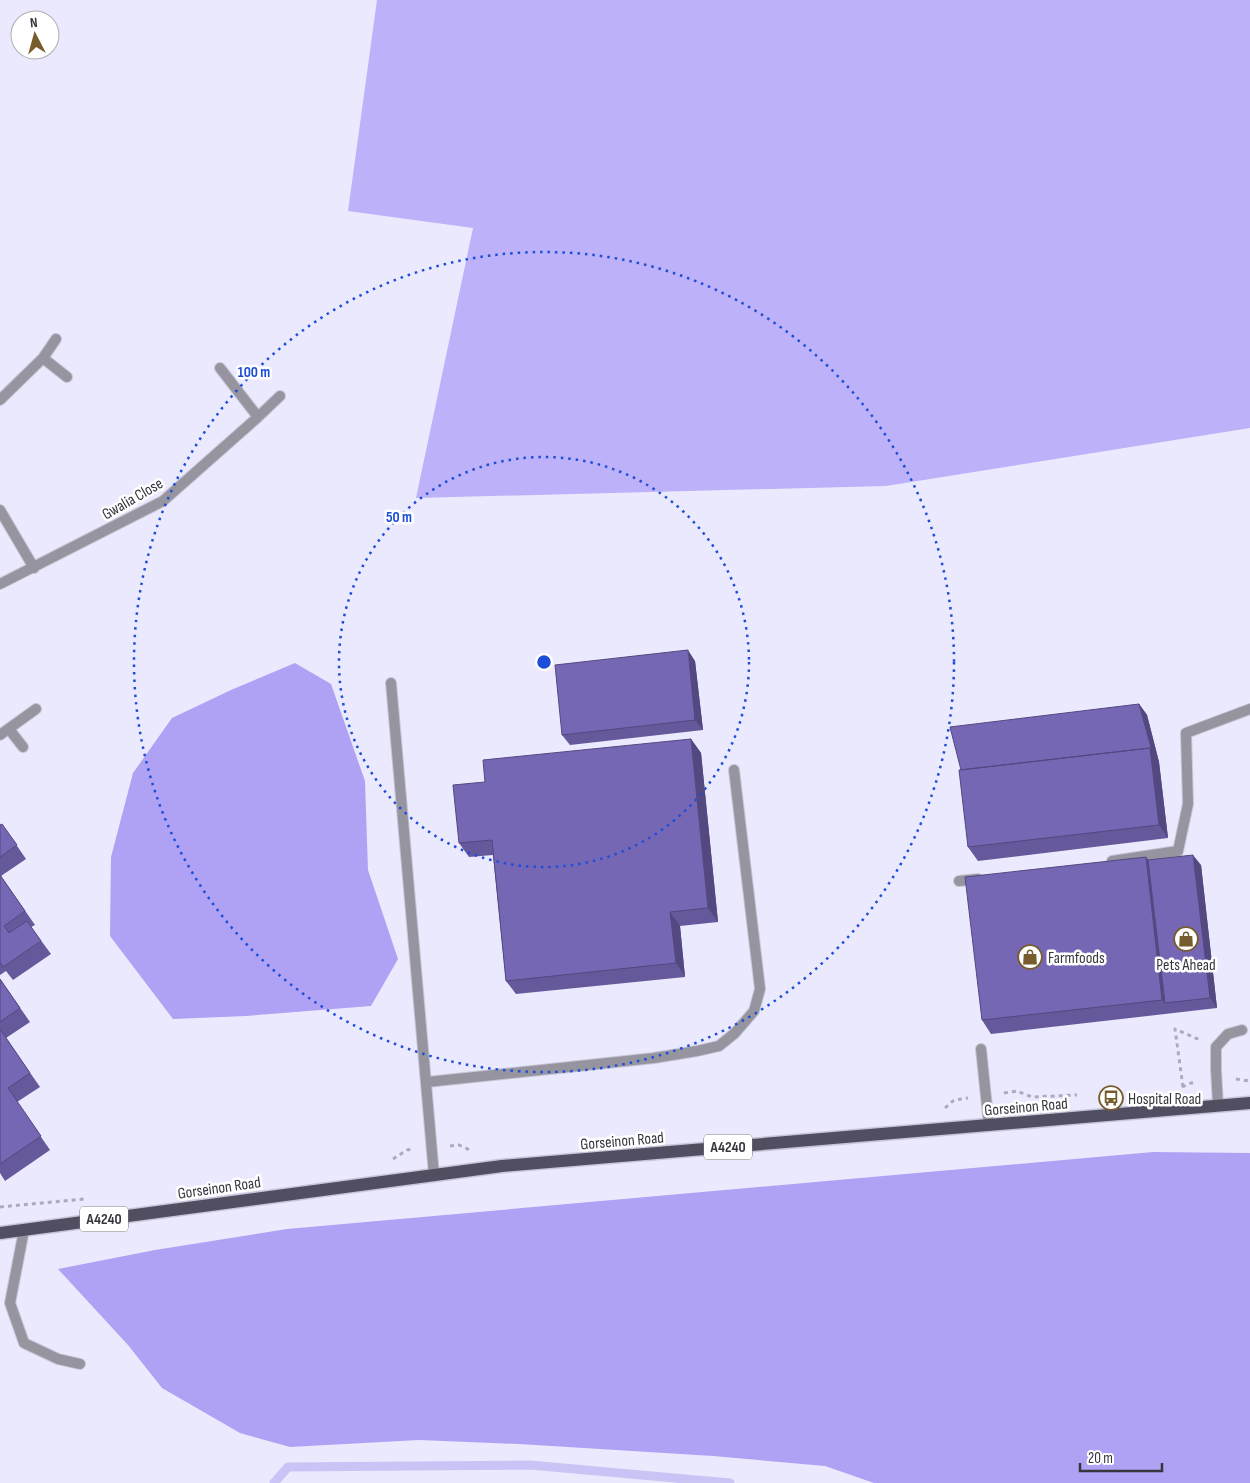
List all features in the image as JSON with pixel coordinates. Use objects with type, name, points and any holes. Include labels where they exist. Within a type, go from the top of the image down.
[{"type":"main road","name":"Gorseinon Road","points":[[0,1233],[502,1166],[1250,1103]]},
{"type":"street","points":[[0,400],[43,358],[56,339]]},
{"type":"street","points":[[43,358],[67,376]]},
{"type":"street","points":[[220,368],[258,418]]},
{"type":"street","name":"Gwalia Close","points":[[0,584],[164,501],[258,418],[280,396]]},
{"type":"street","points":[[0,510],[34,568]]},
{"type":"street","points":[[391,684],[434,1175]]},
{"type":"street","points":[[1100,862],[1178,852],[1188,804],[1186,733],[1250,708]]},
{"type":"street","points":[[0,736],[36,709]]},
{"type":"street","points":[[9,729],[23,747]]},
{"type":"street","points":[[426,1082],[689,1053],[719,1046],[736,1033],[754,1011],[760,989],[734,770]]},
{"type":"street","points":[[959,881],[988,878]]},
{"type":"street","points":[[1218,1106],[1216,1047],[1228,1034],[1242,1030]]},
{"type":"street","points":[[981,1049],[988,1126]]},
{"type":"street","points":[[24,1230],[10,1303],[24,1343],[58,1359],[80,1364]]},
{"type":"path","points":[[1186,1109],[1175,1029],[1216,1047]]},
{"type":"shaded area","points":[[377,0],[1250,0],[1250,428],[886,486],[416,498],[473,228],[348,211]]},
{"type":"shaded area","points":[[295,663],[331,684],[365,781],[368,870],[398,959],[371,1006],[246,1016],[173,1019],[110,936],[111,857],[133,773],[172,718]]},
{"type":"shaded area","points":[[1153,1152],[1250,1153],[1250,1483],[874,1483],[825,1466],[713,1456],[519,1444],[419,1440],[290,1447],[240,1433],[162,1388],[128,1345],[58,1269],[155,1250],[287,1229]]},
{"type":"building","points":[[688,650],[695,720],[562,735],[555,665]]},
{"type":"building","points":[[1139,704],[1152,751],[1150,748],[961,770],[950,727]]},
{"type":"building","points":[[691,739],[708,908],[670,912],[676,963],[506,981],[492,840],[459,843],[453,785],[485,782],[483,760]]},
{"type":"building","points":[[1150,748],[1159,825],[968,847],[959,770]]},
{"type":"building","points":[[2,824],[17,845],[0,857],[0,825]]},
{"type":"building","name":"Pets Ahead","points":[[1193,855],[1210,998],[1165,1003],[1148,860]]},
{"type":"building","points":[[1146,857],[1162,1000],[982,1020],[965,877]]},
{"type":"building","points":[[0,875],[25,911],[4,926],[9,933],[27,921],[41,941],[3,967],[0,962]]},
{"type":"building","points":[[0,979],[20,1008],[0,1022]]},
{"type":"building","points":[[0,1029],[30,1073],[8,1088],[41,1136],[0,1164]]},
{"type":"waterway","points":[[274,1483],[288,1467],[530,1465],[730,1483]]},
{"type":"place","name":"Pets Ahead","points":[[1186,939]]},
{"type":"place","name":"Farmfoods","points":[[1030,957]]},
{"type":"place","name":"Hospital Road","points":[[1111,1098]]}]
